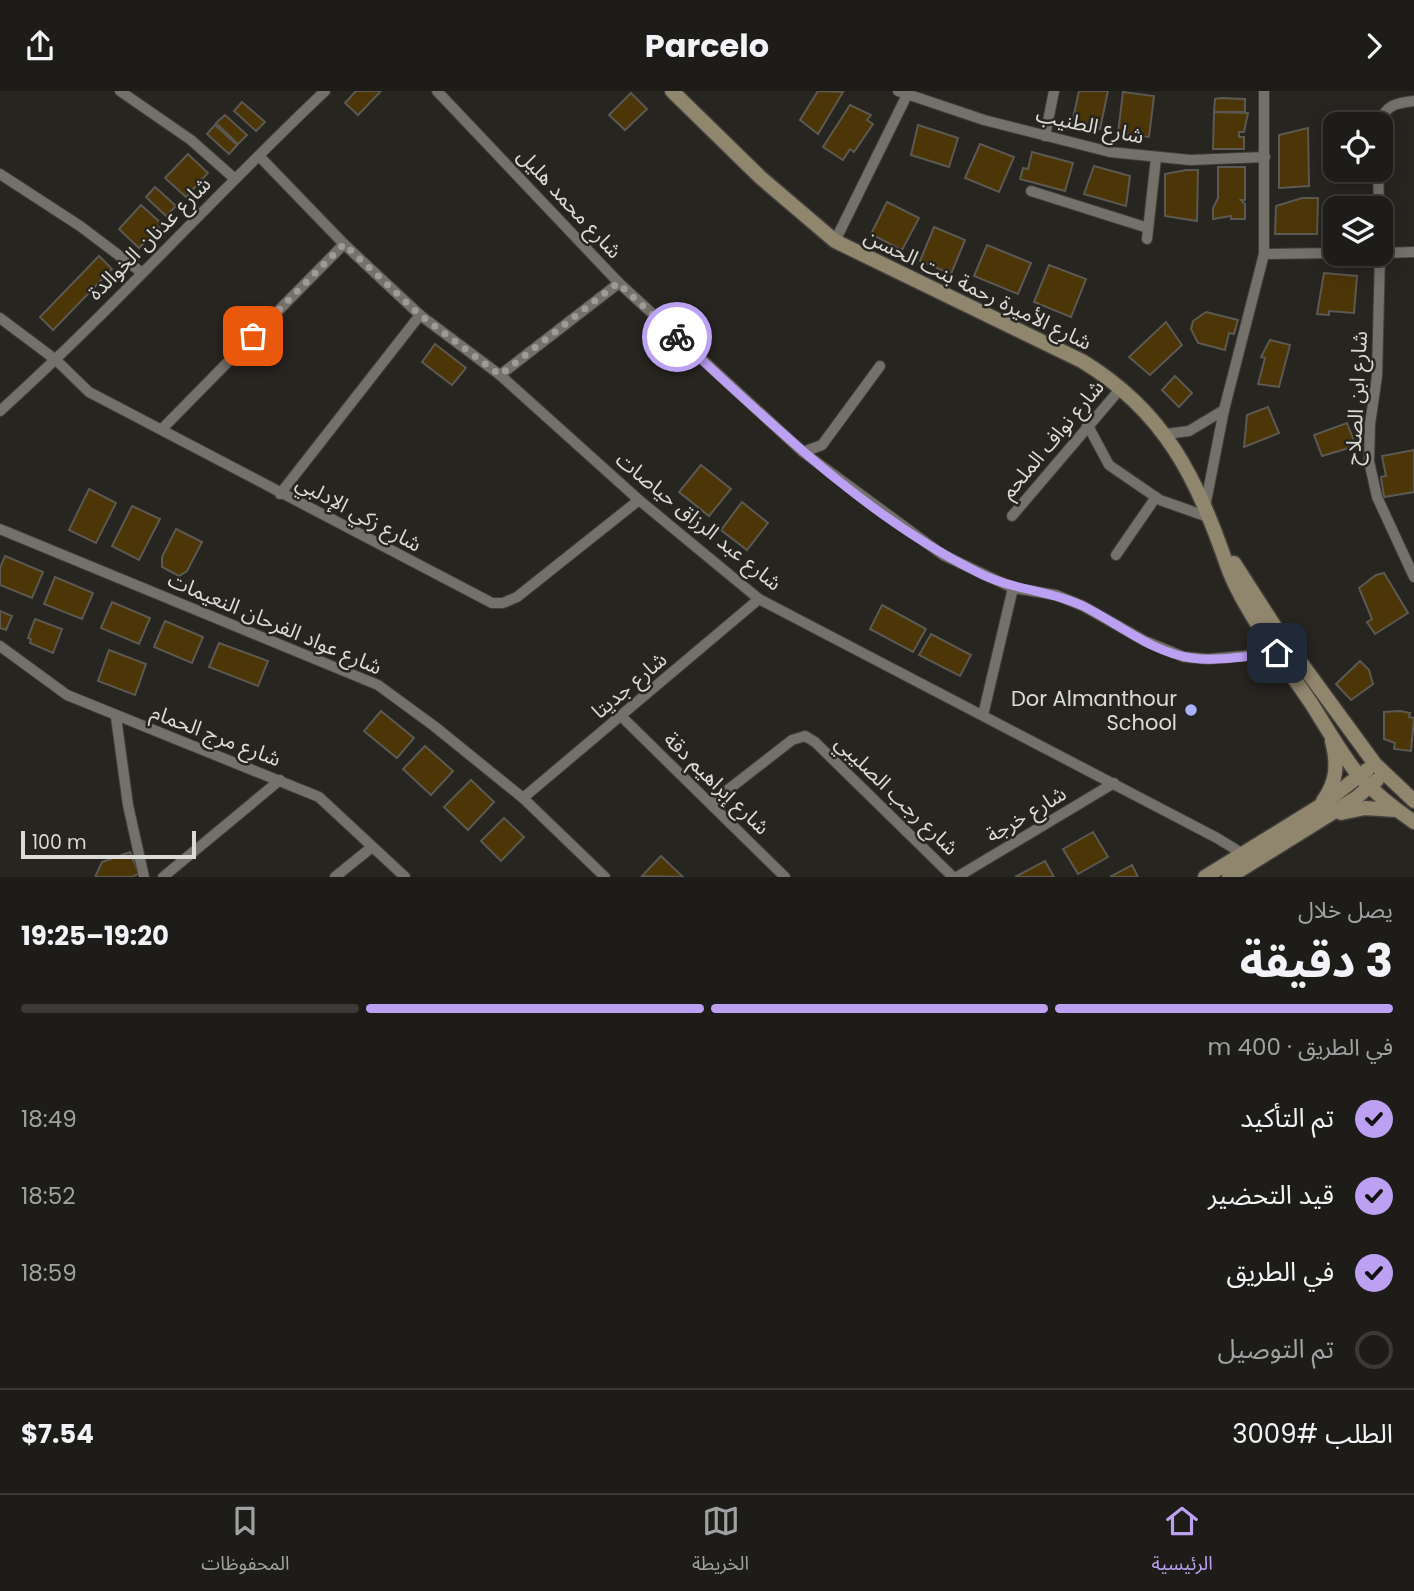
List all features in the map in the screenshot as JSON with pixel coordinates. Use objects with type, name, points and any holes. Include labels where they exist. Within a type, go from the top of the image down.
[{"type":"street","points":[[120,91],[191,140],[236,179]]},
{"type":"street","name":"شارع محمد هليل","points":[[438,91],[618,283],[803,452],[943,555],[1013,588],[1056,595],[1083,606],[1145,641],[1184,657],[1208,659],[1277,653]]},
{"type":"street","name":"شارع الأميرة رحمة بنت الحسن","points":[[672,91],[760,177],[835,241],[1056,347],[1121,387],[1166,434],[1179,454],[1225,555],[1228,569],[1277,653],[1328,730],[1365,781],[1396,810],[1414,822]]},
{"type":"street","points":[[1045,136],[1054,91]]},
{"type":"street","points":[[1087,423],[1109,465],[1156,497],[1206,514],[1224,410],[1264,254],[1264,91]]},
{"type":"street","name":"شارع عدنان الخوالدة","points":[[0,411],[56,360],[322,92]]},
{"type":"street","points":[[835,241],[903,93]]},
{"type":"street","name":"شارع الطنيب","points":[[903,93],[1045,136],[1110,152],[1156,158],[1147,234],[1031,191]]},
{"type":"street","points":[[1385,112],[1387,108],[1414,101]]},
{"type":"street","name":"شارع عبد الرزاق حياصات","points":[[260,157],[344,244],[420,315],[500,375],[639,500],[759,599],[1114,783],[1249,857]]},
{"type":"street","points":[[1156,158],[1265,157]]},
{"type":"street","points":[[0,174],[80,226],[141,272]]},
{"type":"street","points":[[162,429],[344,244]]},
{"type":"street","points":[[1393,253],[1414,252]]},
{"type":"street","points":[[1264,254],[1323,253]]},
{"type":"street","name":"شارع ابن الصلاح","points":[[1380,266],[1377,376],[1370,424],[1369,461],[1381,509],[1414,577]]},
{"type":"street","points":[[500,375],[618,283]]},
{"type":"street","points":[[280,494],[420,315]]},
{"type":"street","name":"شارع زكي الإدلبي","points":[[0,318],[56,360],[89,392],[481,599],[503,603],[531,587],[639,500]]},
{"type":"street","points":[[803,452],[822,445],[880,366]]},
{"type":"street","name":"شارع نواف الملحم","points":[[1012,516],[1087,423],[1121,387]]},
{"type":"street","points":[[1166,434],[1189,431],[1224,410]]},
{"type":"street","points":[[1116,555],[1156,497]]},
{"type":"street","name":"شارع عواد الفرحان النعيمات","points":[[0,529],[378,685],[523,798],[605,877]]},
{"type":"street","name":"شارع الأميرة رحمة بنت الحسن","points":[[1225,555],[1234,563],[1279,633],[1379,769],[1414,800]]},
{"type":"street","points":[[984,715],[1013,588]]},
{"type":"street","name":"شارع جديتا","points":[[523,798],[759,599]]},
{"type":"street","name":"شارع مرج الحمام","points":[[0,646],[55,688],[116,717],[318,797],[405,877]]},
{"type":"street","points":[[116,717],[128,805],[144,877]]},
{"type":"street","name":"شارع إبراهيم دقة","points":[[621,717],[785,877]]},
{"type":"street","points":[[1323,812],[1336,769],[1328,730]]},
{"type":"street","name":"شارع رجب الصليبي","points":[[711,803],[792,740],[805,736],[815,742],[955,877]]},
{"type":"street","points":[[1205,877],[1249,857],[1323,812],[1379,769]]},
{"type":"street","points":[[163,877],[280,780]]},
{"type":"street","name":"شارع خرجة","points":[[955,877],[1114,783]]},
{"type":"street","points":[[1323,812],[1365,808],[1396,810]]},
{"type":"street","points":[[335,877],[372,847]]},
{"type":"street","points":[[1229,877],[1249,857]]},
{"type":"building","points":[[356,91],[381,91],[358,115],[345,103]]},
{"type":"building","points":[[818,91],[843,92],[818,134],[800,120]]},
{"type":"building","points":[[1079,91],[1108,91],[1100,129],[1072,123]]},
{"type":"building","points":[[1123,92],[1154,96],[1149,137],[1118,133]]},
{"type":"building","points":[[631,93],[647,109],[625,130],[609,115]]},
{"type":"building","points":[[1215,99],[1245,99],[1245,112],[1214,112]]},
{"type":"building","points":[[242,102],[265,122],[256,131],[234,111]]},
{"type":"building","points":[[850,105],[871,115],[867,120],[873,124],[854,152],[850,149],[843,160],[823,147]]},
{"type":"building","points":[[1214,112],[1248,113],[1244,132],[1239,132],[1239,137],[1244,137],[1244,149],[1213,149]]},
{"type":"building","points":[[225,115],[247,135],[238,144],[216,123]]},
{"type":"building","points":[[215,125],[237,145],[229,154],[207,134]]},
{"type":"building","points":[[918,125],[958,138],[949,167],[911,155]]},
{"type":"building","points":[[1308,128],[1309,186],[1279,188],[1279,135]]},
{"type":"building","points":[[980,144],[1014,157],[999,192],[965,178]]},
{"type":"building","points":[[1032,152],[1073,163],[1065,191],[1020,179],[1023,168],[1028,169]]},
{"type":"building","points":[[188,154],[208,173],[186,197],[165,178]]},
{"type":"building","points":[[1094,166],[1130,176],[1126,206],[1084,194]]},
{"type":"building","points":[[1218,167],[1245,167],[1245,200],[1241,200],[1245,204],[1245,219],[1231,219],[1231,216],[1213,219],[1213,208],[1218,198]]},
{"type":"building","points":[[1198,170],[1197,221],[1165,216],[1165,174]]},
{"type":"building","points":[[155,187],[176,206],[166,216],[146,197]]},
{"type":"building","points":[[1302,198],[1318,198],[1317,234],[1275,234],[1276,206]]},
{"type":"building","points":[[887,202],[919,218],[902,250],[871,234]]},
{"type":"building","points":[[141,205],[162,224],[139,248],[119,229]]},
{"type":"building","points":[[934,227],[965,240],[951,274],[920,261]]},
{"type":"building","points":[[987,245],[1031,263],[1018,294],[974,276]]},
{"type":"building","points":[[99,256],[112,269],[53,330],[40,317]]},
{"type":"building","points":[[1049,265],[1086,279],[1071,317],[1034,302]]},
{"type":"building","points":[[1324,273],[1357,276],[1354,313],[1329,311],[1329,315],[1317,314]]},
{"type":"building","points":[[1206,312],[1238,320],[1234,334],[1229,333],[1225,350],[1198,343],[1191,329],[1193,321]]},
{"type":"building","points":[[1166,322],[1182,345],[1150,375],[1129,357]]},
{"type":"building","points":[[1270,340],[1290,345],[1279,387],[1258,384],[1265,358],[1261,357]]},
{"type":"building","points":[[435,344],[466,368],[452,385],[422,362]]},
{"type":"building","points":[[1175,376],[1192,393],[1179,407],[1162,390]]},
{"type":"building","points":[[1268,407],[1279,433],[1244,447],[1247,415]]},
{"type":"building","points":[[1347,423],[1356,446],[1322,456],[1314,435]]},
{"type":"building","points":[[1414,450],[1414,492],[1384,497],[1381,477],[1386,476],[1382,456]]},
{"type":"building","points":[[701,465],[731,489],[709,516],[679,492]]},
{"type":"building","points":[[89,489],[116,503],[96,543],[69,530]]},
{"type":"building","points":[[742,502],[768,523],[747,550],[721,530]]},
{"type":"building","points":[[132,506],[160,519],[139,560],[112,546]]},
{"type":"building","points":[[176,529],[202,542],[187,571],[179,576],[162,567],[162,557]]},
{"type":"building","points":[[5,556],[43,572],[32,598],[0,585],[0,568]]},
{"type":"building","points":[[1384,573],[1408,613],[1375,634],[1367,622],[1372,619],[1359,588],[1376,575]]},
{"type":"building","points":[[55,577],[93,593],[82,619],[44,604]]},
{"type":"building","points":[[112,602],[150,618],[139,644],[101,628]]},
{"type":"building","points":[[882,605],[926,629],[913,652],[870,629]]},
{"type":"building","points":[[0,611],[12,616],[6,630],[0,628]]},
{"type":"building","points":[[35,619],[62,629],[53,653],[30,643],[31,639],[28,638]]},
{"type":"building","points":[[165,621],[203,637],[192,663],[154,647]]},
{"type":"building","points":[[931,634],[971,655],[960,676],[919,655]]},
{"type":"building","points":[[219,643],[268,661],[258,686],[209,667]]},
{"type":"building","points":[[109,650],[146,664],[135,695],[98,681]]},
{"type":"building","points":[[1360,661],[1369,670],[1373,684],[1351,700],[1336,684]]},
{"type":"building","points":[[381,711],[414,738],[397,758],[364,731]]},
{"type":"building","points":[[1384,712],[1410,713],[1409,717],[1414,718],[1411,751],[1394,749],[1395,743],[1384,739]]},
{"type":"building","points":[[425,746],[453,771],[431,795],[403,769]]},
{"type":"building","points":[[471,780],[494,802],[468,830],[444,807]]},
{"type":"building","points":[[504,818],[524,837],[501,861],[481,841]]},
{"type":"building","points":[[1093,832],[1108,857],[1078,874],[1063,849]]},
{"type":"building","points":[[130,852],[139,874],[131,877],[95,877],[102,862]]},
{"type":"building","points":[[661,856],[683,877],[642,876]]},
{"type":"building","points":[[1045,861],[1054,877],[1015,877]]},
{"type":"building","points":[[1132,865],[1138,877],[1110,877]]},
{"type":"way so far","points":[[253,336],[344,244],[420,315],[500,375],[618,283],[677,337]]},
{"type":"place","name":"Dor Almanthour School","points":[[1191,710]]},
{"type":"route","points":[[677,337],[825,470],[943,555],[979,574],[1013,588],[1056,595],[1083,606],[1145,641],[1184,657],[1208,659],[1277,653]]}]
